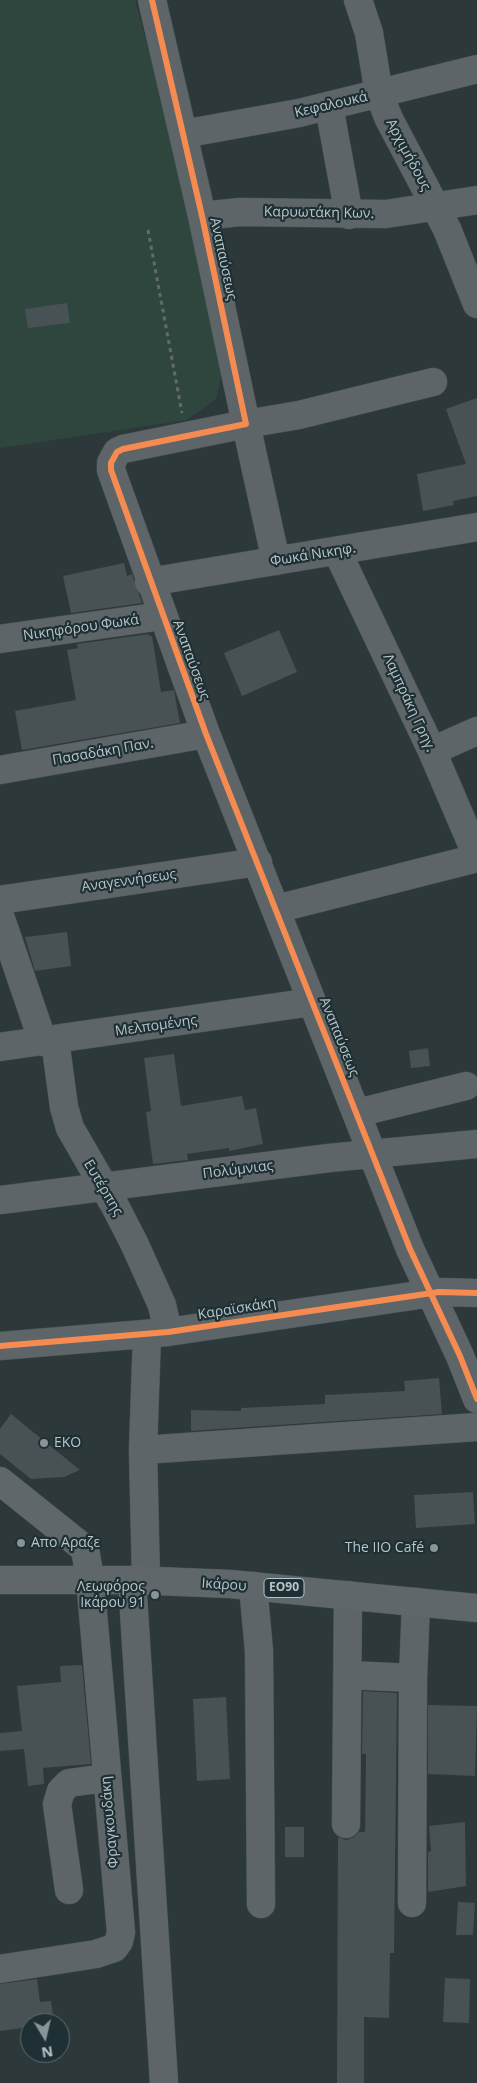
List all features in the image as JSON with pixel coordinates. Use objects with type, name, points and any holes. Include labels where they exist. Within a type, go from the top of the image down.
[{"type":"main road","points":[[0,1481],[86,1549],[90,1579]]},
{"type":"main road","name":"Ικάρου","points":[[0,1580],[139,1580],[253,1586],[477,1608]]},
{"type":"street","name":"Αναπαύσεως","points":[[152,0],[202,216],[246,424],[123,449],[117,452],[111,463],[111,470],[206,734],[312,1002],[410,1249],[475,1389]]},
{"type":"street","name":"Αρχιμήδους","points":[[358,0],[371,40],[380,94],[398,138],[436,206],[477,304]]},
{"type":"street","name":"Κεφαλουκά","points":[[183,134],[329,106],[477,69]]},
{"type":"street","points":[[329,106],[349,215]]},
{"type":"street","name":"Καρυωτάκη Κων.","points":[[202,216],[240,212],[349,215],[386,214],[477,200]]},
{"type":"street","points":[[276,561],[246,424],[299,415],[433,382]]},
{"type":"street","name":"Φωκά Νικηφ.","points":[[150,582],[477,527]]},
{"type":"street","name":"Λαμπράκη Γρηγ.","points":[[337,551],[432,751],[477,858]]},
{"type":"street","name":"Νικηφόρου Φωκά","points":[[0,639],[162,616]]},
{"type":"street","points":[[432,751],[477,731]]},
{"type":"street","name":"Πασαδάκη Παν.","points":[[0,770],[206,734]]},
{"type":"street","points":[[276,909],[477,858]]},
{"type":"street","name":"Αναγεννήσεως","points":[[0,900],[258,862]]},
{"type":"street","name":"Ευτέρπης","points":[[0,916],[49,1041],[70,1128],[115,1206],[156,1291],[165,1315],[158,1333],[143,1450],[139,1580],[164,2083]]},
{"type":"street","name":"Μελπομένης","points":[[0,1047],[312,1002]]},
{"type":"street","points":[[357,1113],[466,1086]]},
{"type":"street","name":"Πολύμνιας","points":[[0,1200],[373,1154],[477,1144]]},
{"type":"street","name":"Καραϊσκάκη","points":[[0,1346],[158,1333],[431,1292],[477,1293]]},
{"type":"street","points":[[143,1450],[477,1427]]},
{"type":"street","name":"Φραγκουδάκη","points":[[0,1969],[96,1954],[114,1948],[119,1941],[121,1932],[90,1579]]},
{"type":"street","points":[[253,1586],[259,1651],[261,1904]]},
{"type":"street","points":[[346,1824],[348,1595]]},
{"type":"street","points":[[412,1903],[413,1678],[416,1602]]},
{"type":"street","points":[[348,1675],[413,1678]]},
{"type":"street","points":[[69,1890],[57,1804],[61,1791],[69,1783],[106,1778]]},
{"type":"path","points":[[148,230],[186,436]]},
{"type":"green space","points":[[0,0],[135,0],[165,109],[222,373],[216,399],[187,420],[0,448]]},
{"type":"building","points":[[67,303],[70,323],[28,328],[25,309]]},
{"type":"building","points":[[477,398],[477,496],[453,501],[454,505],[423,511],[417,474],[466,464],[446,409]]},
{"type":"building","points":[[124,563],[127,576],[132,574],[142,603],[71,613],[63,576]]},
{"type":"building","points":[[279,630],[297,672],[242,696],[224,653]]},
{"type":"building","points":[[148,634],[152,636],[161,692],[174,690],[180,723],[22,750],[15,711],[76,700],[67,650],[78,648],[77,644]]},
{"type":"building","points":[[67,932],[71,966],[35,971],[25,937]]},
{"type":"building","points":[[428,1048],[430,1066],[411,1068],[409,1051]]},
{"type":"building","points":[[174,1054],[181,1106],[242,1096],[245,1110],[256,1108],[263,1144],[229,1151],[229,1148],[187,1154],[188,1160],[153,1164],[146,1112],[151,1111],[144,1058]]},
{"type":"building","points":[[439,1378],[442,1414],[191,1431],[191,1410],[241,1411],[241,1408],[325,1404],[325,1395],[405,1391],[404,1381]]},
{"type":"building","points":[[11,1414],[80,1470],[64,1477],[31,1479],[0,1454],[0,1429]]},
{"type":"building","points":[[473,1492],[475,1524],[416,1528],[414,1495]]},
{"type":"building","points":[[82,1665],[91,1764],[43,1768],[44,1784],[28,1786],[24,1749],[0,1751],[0,1733],[22,1731],[17,1686],[61,1682],[60,1666]]},
{"type":"building","points":[[363,1691],[397,1693],[394,1953],[390,1953],[389,2018],[364,2017],[364,2083],[337,2083],[338,1837],[346,1840],[354,1837],[359,1832],[365,1832],[366,1754],[362,1754]]},
{"type":"building","points":[[226,1697],[230,1779],[197,1781],[193,1699]]},
{"type":"building","points":[[428,1705],[477,1706],[475,1776],[428,1774]]},
{"type":"building","points":[[465,1822],[466,1886],[428,1892],[428,1852],[431,1851],[429,1826]]},
{"type":"building","points":[[285,1827],[304,1827],[304,1857],[285,1857]]},
{"type":"building","points":[[458,1902],[475,1903],[473,1935],[456,1935]]},
{"type":"building","points":[[445,1978],[470,1979],[469,2023],[443,2022]]},
{"type":"building","points":[[37,1979],[40,2002],[51,2001],[53,2013],[20,2013],[20,2028],[0,2031],[0,1984]]},
{"type":"cycle path","points":[[152,0],[202,216],[246,424],[123,449],[117,452],[111,463],[111,470],[206,734],[410,1249],[460,1356],[477,1399]]},
{"type":"cycle path","points":[[0,1346],[168,1332],[439,1292],[477,1293]]},
{"type":"place","name":"EKO","points":[[44,1443]]},
{"type":"place","name":"Απο Αραζε","points":[[21,1543]]},
{"type":"place","name":"The IIO Café","points":[[434,1548]]},
{"type":"place","name":"Λεωφόρος Ικάρου 91","points":[[155,1595]]}]
